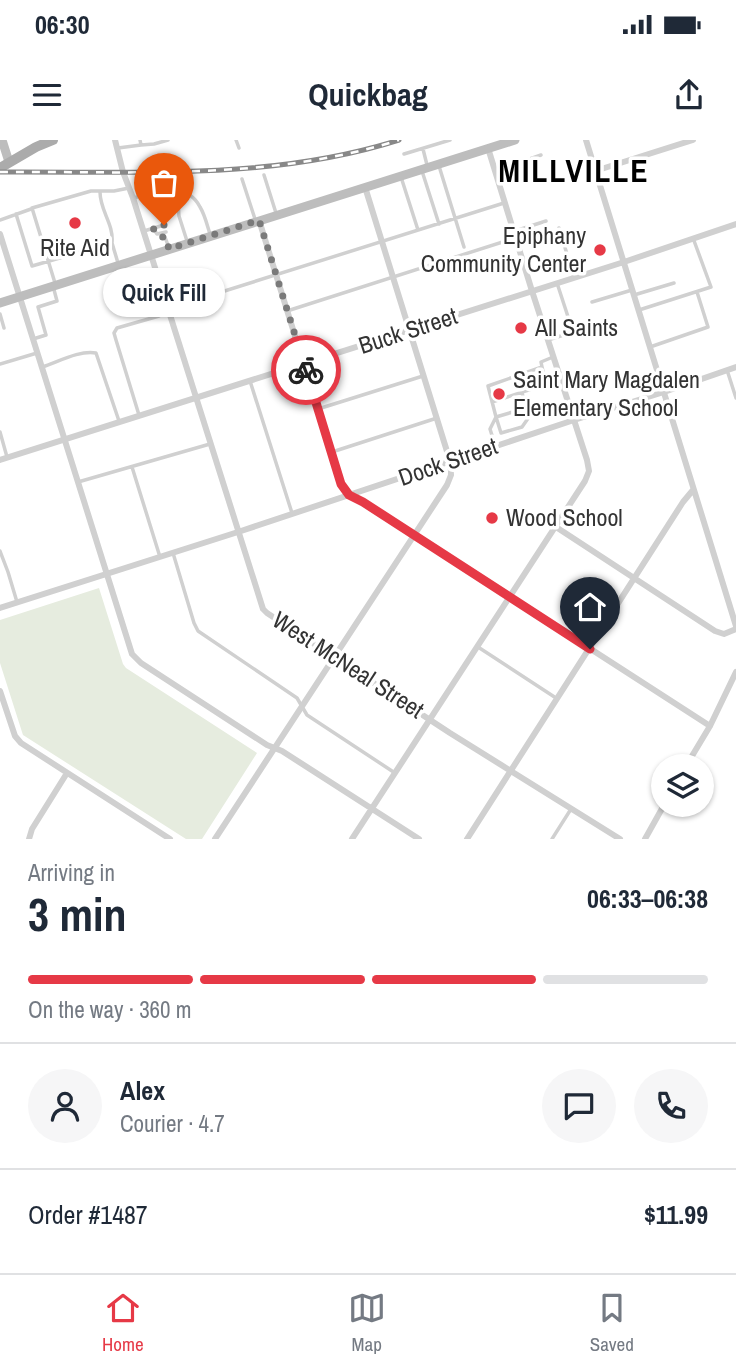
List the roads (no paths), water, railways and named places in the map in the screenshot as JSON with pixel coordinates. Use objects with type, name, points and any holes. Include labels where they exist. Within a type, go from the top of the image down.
[{"type":"main road","points":[[32,140],[52,140]]},
{"type":"main road","points":[[4,165],[52,140]]},
{"type":"street","points":[[2,140],[4,165]]},
{"type":"street","name":"West McNeal Street","points":[[115,140],[263,609],[430,720],[617,838]]},
{"type":"street","points":[[0,303],[515,140]]},
{"type":"street","points":[[555,527],[716,632],[724,634],[736,627],[586,140]]},
{"type":"street","points":[[595,171],[693,140]]},
{"type":"street","points":[[352,839],[587,476],[589,466],[504,203],[495,171],[493,145]]},
{"type":"street","points":[[215,839],[451,475],[450,461],[365,187]]},
{"type":"street","points":[[257,221],[341,484],[349,495],[710,726]]},
{"type":"street","name":"Buck Street","points":[[0,460],[736,224]]},
{"type":"street","points":[[0,234],[3,251],[130,650],[137,660],[419,839]]},
{"type":"street","name":"Dock Street","points":[[0,608],[664,393],[736,367]]},
{"type":"street","points":[[467,839],[693,490]]},
{"type":"street","points":[[693,754],[736,672]]},
{"type":"street","points":[[0,691],[15,736],[21,743],[170,839]]},
{"type":"street","points":[[29,839],[32,829],[67,773]]},
{"type":"street","points":[[645,839],[657,817]]},
{"type":"lane","points":[[118,148],[168,140]]},
{"type":"lane","points":[[236,140],[239,148]]},
{"type":"lane","points":[[404,154],[450,140]]},
{"type":"lane","points":[[422,148],[439,224]]},
{"type":"lane","points":[[495,171],[541,155]]},
{"type":"lane","points":[[438,164],[464,247]]},
{"type":"lane","points":[[264,175],[277,215]]},
{"type":"lane","points":[[401,176],[418,231]]},
{"type":"lane","points":[[242,179],[257,221]]},
{"type":"lane","points":[[0,220],[91,191],[129,188]]},
{"type":"lane","points":[[177,190],[180,220],[187,243]]},
{"type":"lane","points":[[133,198],[177,190],[187,192],[201,208],[211,236]]},
{"type":"lane","points":[[100,191],[102,209],[113,236],[112,243],[119,265]]},
{"type":"lane","points":[[139,417],[115,330],[159,316],[180,305],[504,203]]},
{"type":"lane","points":[[32,208],[49,263],[57,301],[38,307],[46,335],[33,339]]},
{"type":"lane","points":[[16,214],[33,267],[112,243]]},
{"type":"lane","points":[[173,222],[180,220]]},
{"type":"lane","points":[[287,311],[393,278],[514,235],[545,220]]},
{"type":"lane","points":[[144,231],[164,225]]},
{"type":"lane","points":[[153,228],[157,234],[166,235],[169,249]]},
{"type":"lane","points":[[559,228],[575,277]]},
{"type":"lane","points":[[177,231],[182,230]]},
{"type":"lane","points":[[639,311],[711,287],[693,238]]},
{"type":"lane","points":[[548,340],[573,332],[556,283]]},
{"type":"lane","points":[[592,302],[674,283]]},
{"type":"lane","points":[[650,347],[708,327],[697,292]]},
{"type":"lane","points":[[0,314],[4,327]]},
{"type":"lane","points":[[0,363],[37,353]]},
{"type":"lane","points":[[41,368],[83,353],[96,353],[119,423]]},
{"type":"lane","points":[[492,402],[541,386],[545,380],[541,362],[553,357]]},
{"type":"lane","points":[[522,393],[529,417],[522,427],[502,434],[488,386],[542,367]]},
{"type":"lane","points":[[727,370],[736,398]]},
{"type":"lane","points":[[318,409],[423,376]]},
{"type":"lane","points":[[250,381],[292,514]]},
{"type":"lane","points":[[496,446],[490,429],[496,417],[526,408]]},
{"type":"lane","points":[[331,453],[437,418]]},
{"type":"lane","points":[[0,432],[8,458]]},
{"type":"lane","points":[[78,482],[210,444]]},
{"type":"lane","points":[[132,467],[160,557]]},
{"type":"lane","points":[[173,553],[198,631],[298,698],[307,715],[395,773]]},
{"type":"lane","points":[[1,554],[17,602]]},
{"type":"lane","points":[[478,646],[558,699]]},
{"type":"lane","points":[[552,839],[571,808]]},
{"type":"railway","points":[[0,172],[151,172],[251,168],[350,153],[399,140]]},
{"type":"place","name":"Rite Aid","points":[[75,223]]},
{"type":"place","name":"Quick Fill","points":[[164,225]]},
{"type":"place","name":"Epiphany Community Center","points":[[600,250]]},
{"type":"place","name":"All Saints","points":[[521,328]]},
{"type":"place","name":"Saint Mary Magdalen Elementary School","points":[[499,394]]},
{"type":"place","name":"Wood School","points":[[492,518]]},
{"type":"district","name":"MILLVILLE","points":[[574,171]]}]
